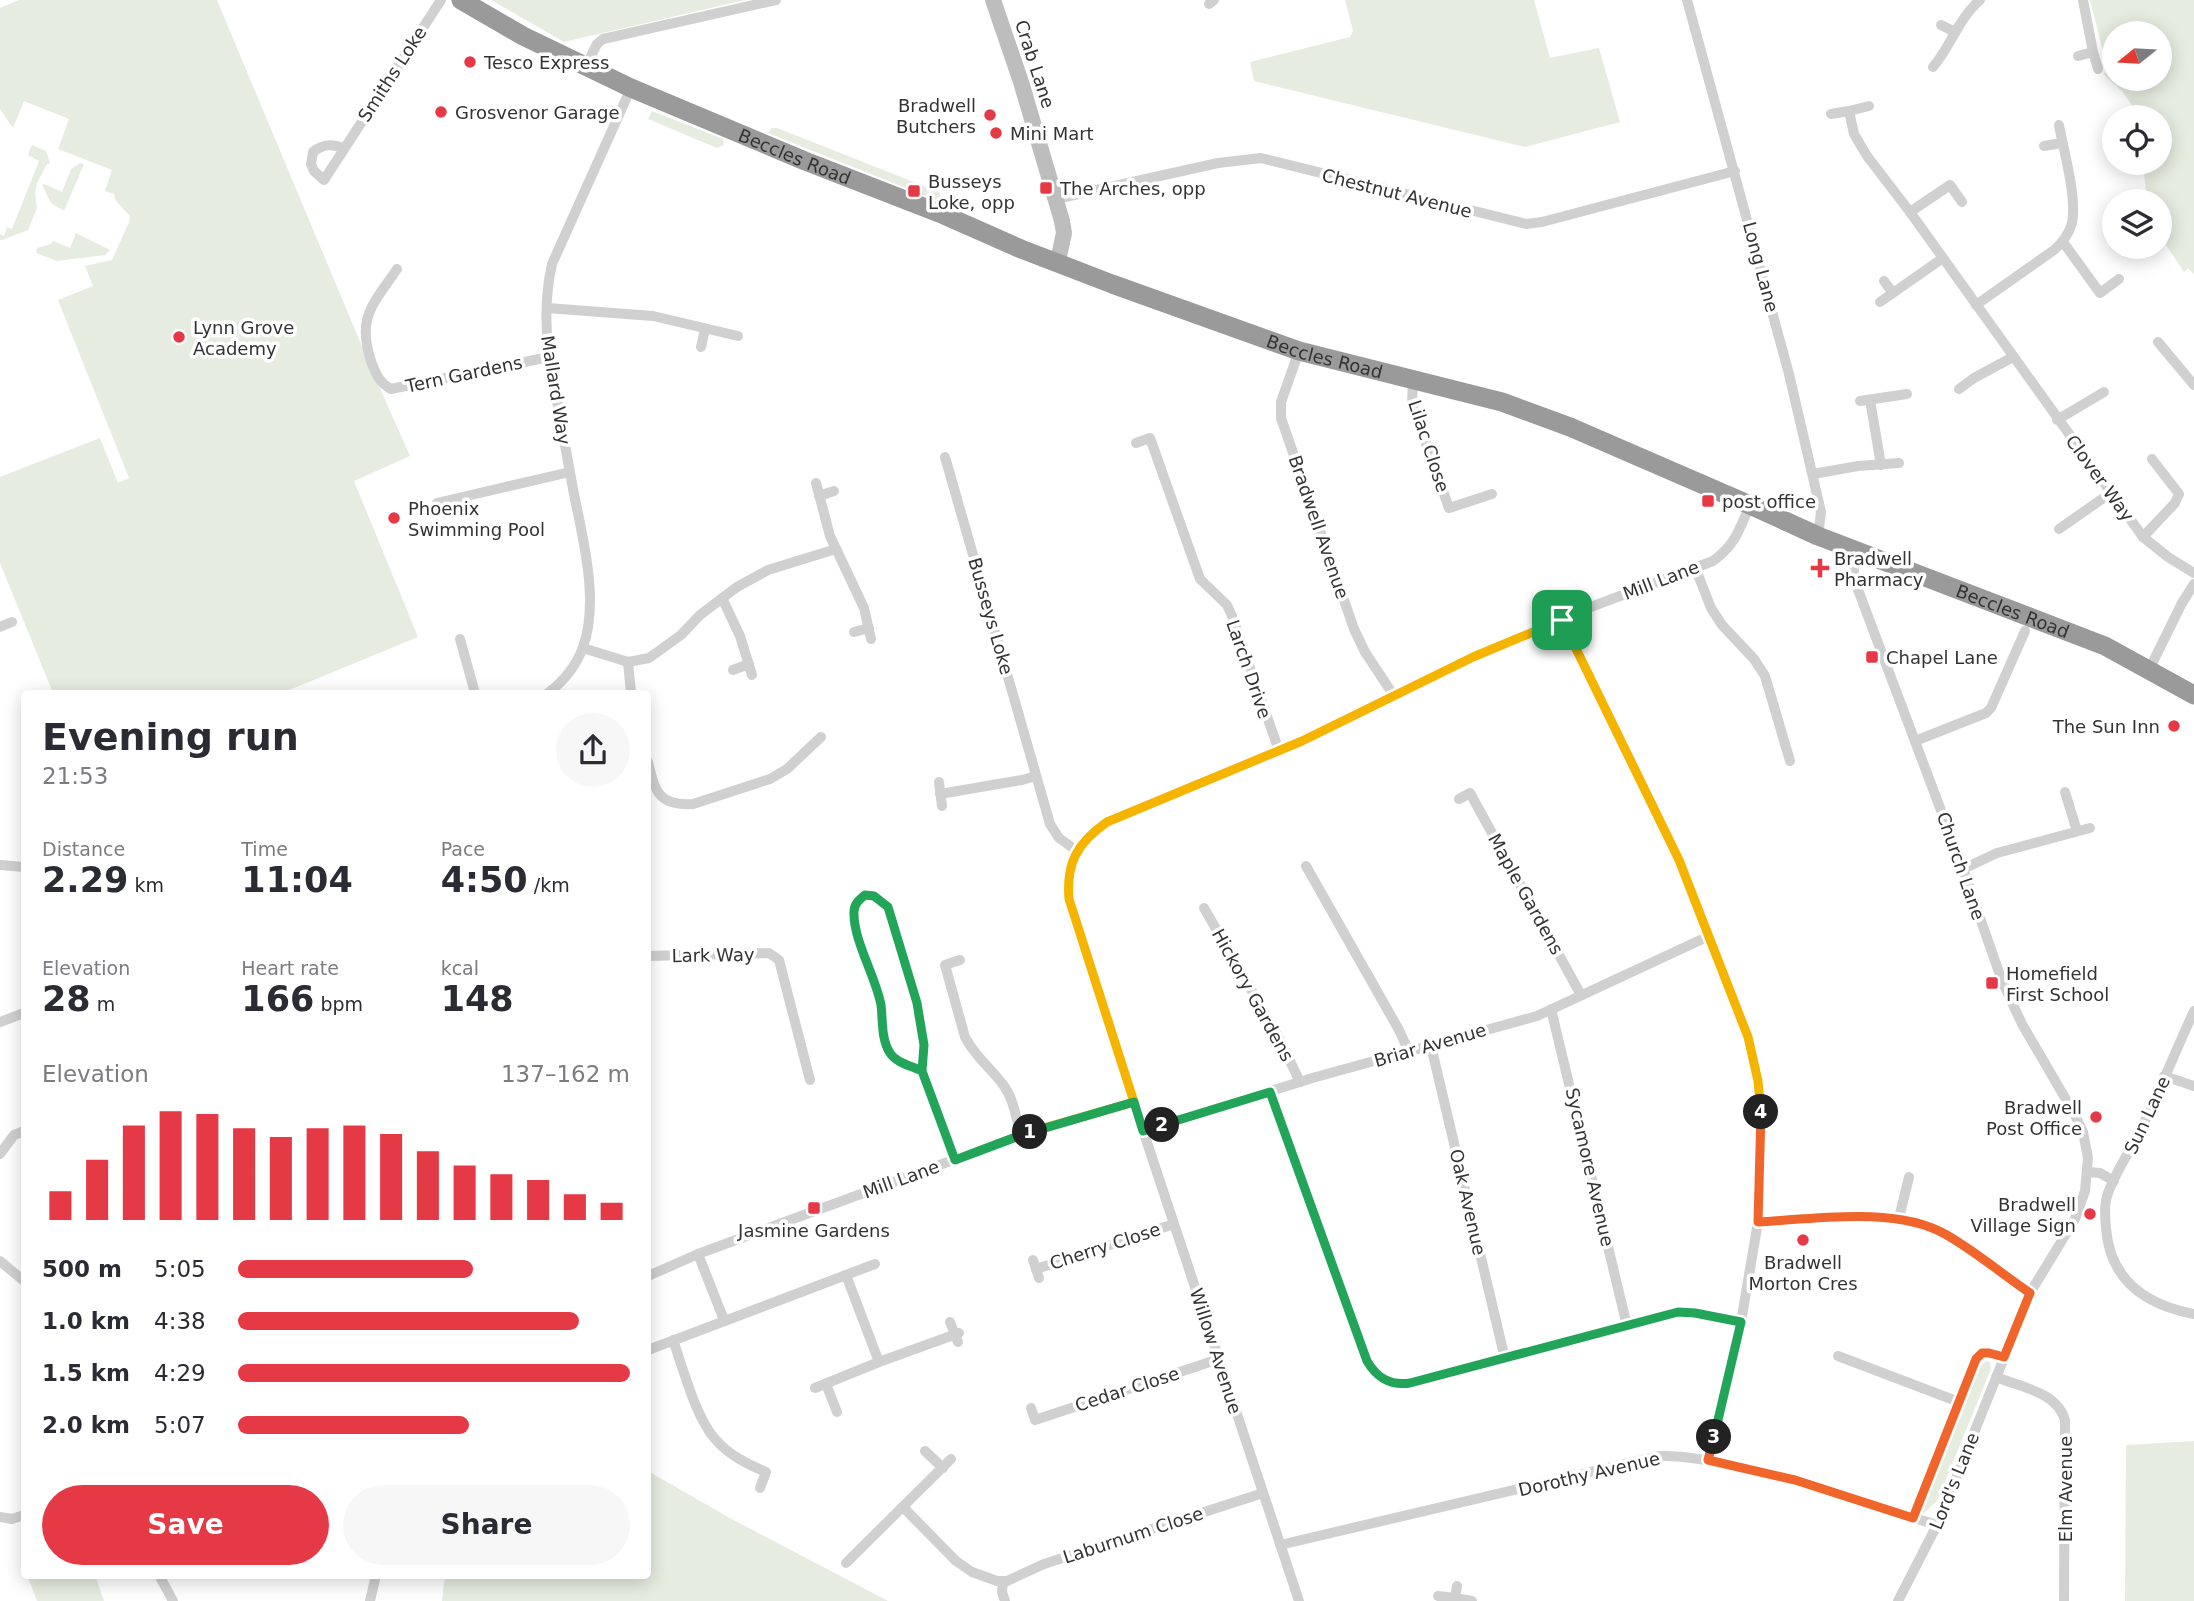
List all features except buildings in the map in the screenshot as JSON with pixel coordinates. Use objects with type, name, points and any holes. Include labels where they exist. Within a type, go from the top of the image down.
[{"type":"highway","name":"Beccles Road","points":[[461,0],[523,36],[631,88],[1112,284],[1299,351],[1502,402],[1570,427],[1854,551],[2105,646],[2194,695]]},
{"type":"street","name":"Smiths Loke","points":[[344,149],[441,0]]},
{"type":"street","points":[[586,66],[597,44],[603,39],[776,0]]},
{"type":"street","name":"Crab Lane","points":[[993,0],[1018,72],[1056,199],[1064,233],[1058,261]]},
{"type":"street","name":"Long Lane","points":[[1687,0],[1789,374],[1821,512],[1818,536]]},
{"type":"street","points":[[1933,67],[1943,55],[1968,10],[1980,0]]},
{"type":"street","points":[[2083,0],[2098,69]]},
{"type":"street","points":[[1941,25],[1955,32]]},
{"type":"street","points":[[2078,56],[2093,52]]},
{"type":"street","name":"Mallard Way","points":[[551,690],[575,665],[583,648],[590,596],[549,357],[546,333],[547,285],[552,264],[631,88]]},
{"type":"street","points":[[1831,114],[1870,106]]},
{"type":"street","name":"Clover Way","points":[[1849,111],[1854,134],[1867,156],[2143,537],[2194,573]]},
{"type":"street","points":[[1976,305],[2054,250],[2063,242],[2071,226],[2073,207],[2059,125]]},
{"type":"street","points":[[2044,146],[2062,143]]},
{"type":"street","name":"Chestnut Avenue","points":[[1056,199],[1218,163],[1261,158],[1526,224],[1735,171]]},
{"type":"street","points":[[1910,212],[1950,185],[1962,202]]},
{"type":"street","points":[[2063,242],[2101,293],[2119,279]]},
{"type":"street","points":[[1881,302],[1943,258]]},
{"type":"street","name":"Tern Gardens","points":[[397,269],[367,315],[364,328],[366,345],[377,376],[391,389],[549,357]]},
{"type":"street","points":[[1884,281],[1893,293]]},
{"type":"street","points":[[547,308],[653,316],[738,336]]},
{"type":"street","points":[[701,347],[705,329]]},
{"type":"street","points":[[2158,342],[2194,385]]},
{"type":"street","name":"Bradwell Avenue","points":[[1299,351],[1281,402],[1281,418],[1354,629],[1365,652],[1394,696]]},
{"type":"street","points":[[1959,389],[2013,357]]},
{"type":"street","name":"Lilac Close","points":[[1413,380],[1412,404],[1449,508],[1492,494]]},
{"type":"street","name":"Clover Way","points":[[2057,420],[2104,392]]},
{"type":"street","points":[[1881,465],[1865,400],[1907,394]]},
{"type":"street","points":[[1136,443],[1163,434]]},
{"type":"street","name":"Larch Drive","points":[[1150,438],[1200,579],[1227,605],[1232,616],[1279,751]]},
{"type":"street","name":"Busseys Loke","points":[[945,457],[1052,828],[1059,838],[1077,851]]},
{"type":"street","name":"Clover Way","points":[[2143,537],[2175,503],[2179,494],[2152,458]]},
{"type":"street","points":[[1813,474],[1858,466],[1899,463]]},
{"type":"street","points":[[437,503],[570,472]]},
{"type":"street","points":[[816,483],[830,536],[864,608],[870,634],[854,632]]},
{"type":"street","points":[[819,496],[834,491]]},
{"type":"street","points":[[2059,529],[2112,492]]},
{"type":"street","name":"Mill Lane","points":[[651,1275],[698,1254],[1021,1135],[1134,1102],[1069,899],[1070,868],[1086,838],[1107,822],[1279,751],[1473,657],[1713,561],[1727,550],[1750,505]]},
{"type":"street","points":[[583,648],[628,662],[649,658],[737,587],[768,570],[836,549]]},
{"type":"street","name":"Church Lane","points":[[1854,551],[1854,579],[2002,981],[2022,1024],[2083,1132],[2088,1172]]},
{"type":"street","points":[[1695,567],[1722,625],[1754,659],[1765,677],[1790,761]]},
{"type":"street","points":[[2149,670],[2194,584]]},
{"type":"street","points":[[722,598],[740,636],[750,670],[733,670]]},
{"type":"street","points":[[1562,620],[1679,860],[1748,1037],[1758,1081],[1761,1106],[1758,1222],[1741,1322],[1708,1460]]},
{"type":"street","points":[[0,627],[12,622]]},
{"type":"street","points":[[1915,741],[1986,713],[1991,708],[2025,631]]},
{"type":"street","points":[[460,639],[474,690]]},
{"type":"street","points":[[628,662],[631,690]]},
{"type":"street","points":[[651,775],[654,788],[660,797],[680,805],[693,804],[770,779],[787,769],[821,737]]},
{"type":"street","points":[[940,794],[1037,776]]},
{"type":"street","points":[[1459,799],[1482,786]]},
{"type":"street","points":[[2065,792],[2077,831]]},
{"type":"street","name":"Maple Gardens","points":[[1471,793],[1581,995]]},
{"type":"street","points":[[1963,869],[1997,853],[2090,828]]},
{"type":"street","points":[[0,864],[21,867]]},
{"type":"street","points":[[1306,866],[1409,1052]]},
{"type":"street","points":[[922,1071],[894,1059],[888,1051],[880,1003],[856,927],[854,910],[857,901],[865,895],[874,896],[888,907],[917,1003],[924,1045],[922,1071],[955,1160]]},
{"type":"street","name":"Hickory Gardens","points":[[1205,908],[1279,1038],[1300,1082]]},
{"type":"street","name":"Briar Avenue","points":[[1143,1131],[1300,1082],[1536,1016],[1709,936]]},
{"type":"street","name":"Lark Way","points":[[651,956],[769,953],[779,960],[810,1080]]},
{"type":"street","points":[[960,960],[945,965],[965,1037],[1010,1096],[1021,1135]]},
{"type":"street","name":"Sycamore Avenue","points":[[1551,1009],[1627,1326]]},
{"type":"street","name":"Sun Lane","points":[[2194,1011],[2141,1129],[2107,1196],[2105,1219],[2111,1255],[2127,1282],[2153,1302],[2194,1314]]},
{"type":"street","points":[[0,1022],[21,1014]]},
{"type":"street","name":"Oak Avenue","points":[[1430,1046],[1505,1359]]},
{"type":"street","points":[[2164,1076],[2194,1086]]},
{"type":"street","points":[[1270,1092],[1367,1361],[1373,1371],[1387,1382],[1403,1384],[1678,1312],[1741,1322]]},
{"type":"street","name":"Willow Avenue","points":[[1134,1102],[1299,1601]]},
{"type":"street","points":[[0,1154],[13,1135],[21,1132]]},
{"type":"street","points":[[2088,1172],[2101,1173],[2114,1181]]},
{"type":"street","name":"Lord's Lane","points":[[1898,1601],[1937,1525],[2030,1293],[2075,1219],[2085,1191],[2088,1172]]},
{"type":"street","points":[[1899,1218],[1909,1177]]},
{"type":"street","points":[[1758,1222],[1853,1217],[1899,1218],[1944,1233],[2030,1293]]},
{"type":"street","name":"Cherry Close","points":[[1036,1269],[1174,1224]]},
{"type":"street","points":[[698,1254],[724,1320]]},
{"type":"street","points":[[0,1261],[21,1278]]},
{"type":"street","points":[[651,1349],[875,1264]]},
{"type":"street","points":[[846,1275],[878,1362]]},
{"type":"street","points":[[837,1412],[821,1386],[878,1362],[957,1336],[950,1322]]},
{"type":"street","points":[[673,1340],[706,1429],[725,1450],[750,1465],[772,1470],[760,1488]]},
{"type":"street","name":"Lord's Lane","points":[[1913,1518],[1976,1359],[1982,1353],[2004,1357]]},
{"type":"street","points":[[1838,1356],[1959,1402]]},
{"type":"street","name":"Cedar Close","points":[[1038,1432],[1033,1414],[1219,1359]]},
{"type":"street","name":"Elm Avenue","points":[[1996,1377],[2055,1401],[2063,1413],[2064,1601]]},
{"type":"street","points":[[846,1563],[947,1464],[925,1451]]},
{"type":"street","name":"Dorothy Avenue","points":[[1280,1545],[1671,1456],[1708,1460],[1795,1480],[1937,1525]]},
{"type":"street","name":"Laburnum Close","points":[[1003,1581],[1044,1564],[1263,1493]]},
{"type":"street","points":[[904,1507],[956,1561],[984,1578],[1003,1581],[1005,1601]]},
{"type":"street","points":[[0,1517],[6,1520],[21,1516]]},
{"type":"street","points":[[161,1579],[173,1601]]},
{"type":"street","points":[[370,1601],[375,1579]]},
{"type":"street","points":[[1455,1600],[1457,1586]]},
{"type":"street","points":[[1438,1595],[1472,1601]]},
{"type":"shaded area","name":"Lynn Grove Academy","points":[[19,0],[217,0],[410,456],[354,481],[418,637],[289,690],[52,690],[0,563],[0,477],[100,438],[118,483],[129,478],[58,300],[93,286],[85,266],[112,260],[130,216],[116,201],[114,194],[105,191],[112,170],[58,149],[69,119],[24,101],[13,128],[0,109],[0,8]]},
{"type":"shaded area","points":[[491,0],[745,0],[564,42]]},
{"type":"shaded area","points":[[1345,0],[1534,0],[1550,58],[1599,48],[1620,122],[1525,147],[1254,81],[1250,62],[1350,37],[1353,31]]},
{"type":"shaded area","points":[[2090,0],[2194,0],[2194,274],[2188,268],[2184,272],[2172,254],[2172,189],[2146,189],[2144,175],[2172,175],[2172,105],[2132,105],[2122,91],[2172,91],[2172,21],[2102,21],[2102,47]]},
{"type":"shaded area","points":[[652,111],[723,139],[724,145],[717,148],[648,119]]},
{"type":"shaded area","points":[[772,128],[939,192],[941,202],[768,133]]},
{"type":"shaded area","points":[[32,145],[46,151],[50,163],[37,183],[37,208],[28,230],[0,240],[0,234],[4,236],[7,227],[12,229],[39,161],[28,155]]},
{"type":"shaded area","points":[[80,163],[84,164],[64,211],[51,203],[42,185],[62,192],[71,169]]},
{"type":"shaded area","points":[[76,233],[110,250],[105,255],[57,261],[36,253],[37,248],[53,241],[70,248]]},
{"type":"shaded area","points":[[1986,1361],[1990,1362],[1991,1369],[1937,1501],[1923,1514],[1980,1367]]},
{"type":"shaded area","points":[[2194,1441],[2194,1601],[2125,1601],[2126,1445]]},
{"type":"shaded area","points":[[651,1473],[728,1517],[888,1601],[442,1601],[445,1579],[651,1579]]},
{"type":"shaded area","points":[[29,1579],[96,1579],[104,1601],[37,1601]]},
{"type":"place","name":"Tesco Express","points":[[470,62]]},
{"type":"place","name":"Grosvenor Garage","points":[[441,112]]},
{"type":"place","name":"Bradwell Butchers","points":[[990,115]]},
{"type":"place","name":"Mini Mart","points":[[996,133]]},
{"type":"place","name":"The Arches, opp","points":[[1046,188]]},
{"type":"place","name":"Busseys Loke, opp","points":[[914,191]]},
{"type":"place","name":"Lynn Grove Academy","points":[[179,337]]},
{"type":"place","name":"post office","points":[[1708,501]]},
{"type":"place","name":"Phoenix Swimming Pool","points":[[394,518]]},
{"type":"place","name":"Bradwell Pharmacy","points":[[1820,568]]},
{"type":"place","name":"Chapel Lane","points":[[1872,657]]},
{"type":"place","name":"The Sun Inn","points":[[2174,726]]},
{"type":"place","name":"Homefield First School","points":[[1992,983]]},
{"type":"place","name":"Bradwell Post Office","points":[[2096,1117]]},
{"type":"place","name":"Jasmine Gardens","points":[[814,1208]]},
{"type":"place","name":"Bradwell Village Sign","points":[[2090,1214]]},
{"type":"place","name":"Bradwell Morton Cres","points":[[1803,1240]]},
{"type":"route","points":[[1562,620],[1473,657],[1302,741],[1107,822],[1086,838],[1070,868],[1069,899],[1073,919],[1134,1102],[1021,1135],[955,1160],[922,1071],[894,1059],[888,1051],[880,1003],[856,927],[854,910],[857,901],[865,895],[874,896],[888,907],[917,1003],[924,1045],[922,1071],[955,1160],[1021,1135],[1078,1118],[1134,1102],[1143,1131],[1270,1092],[1367,1361],[1379,1377],[1395,1384],[1410,1383],[1678,1312],[1741,1322],[1708,1460],[1795,1480],[1913,1518],[1976,1359],[1982,1353],[2004,1357],[2030,1293],[1944,1233],[1899,1218],[1853,1217],[1758,1222],[1761,1106],[1748,1037],[1679,860],[1562,620]]}]
